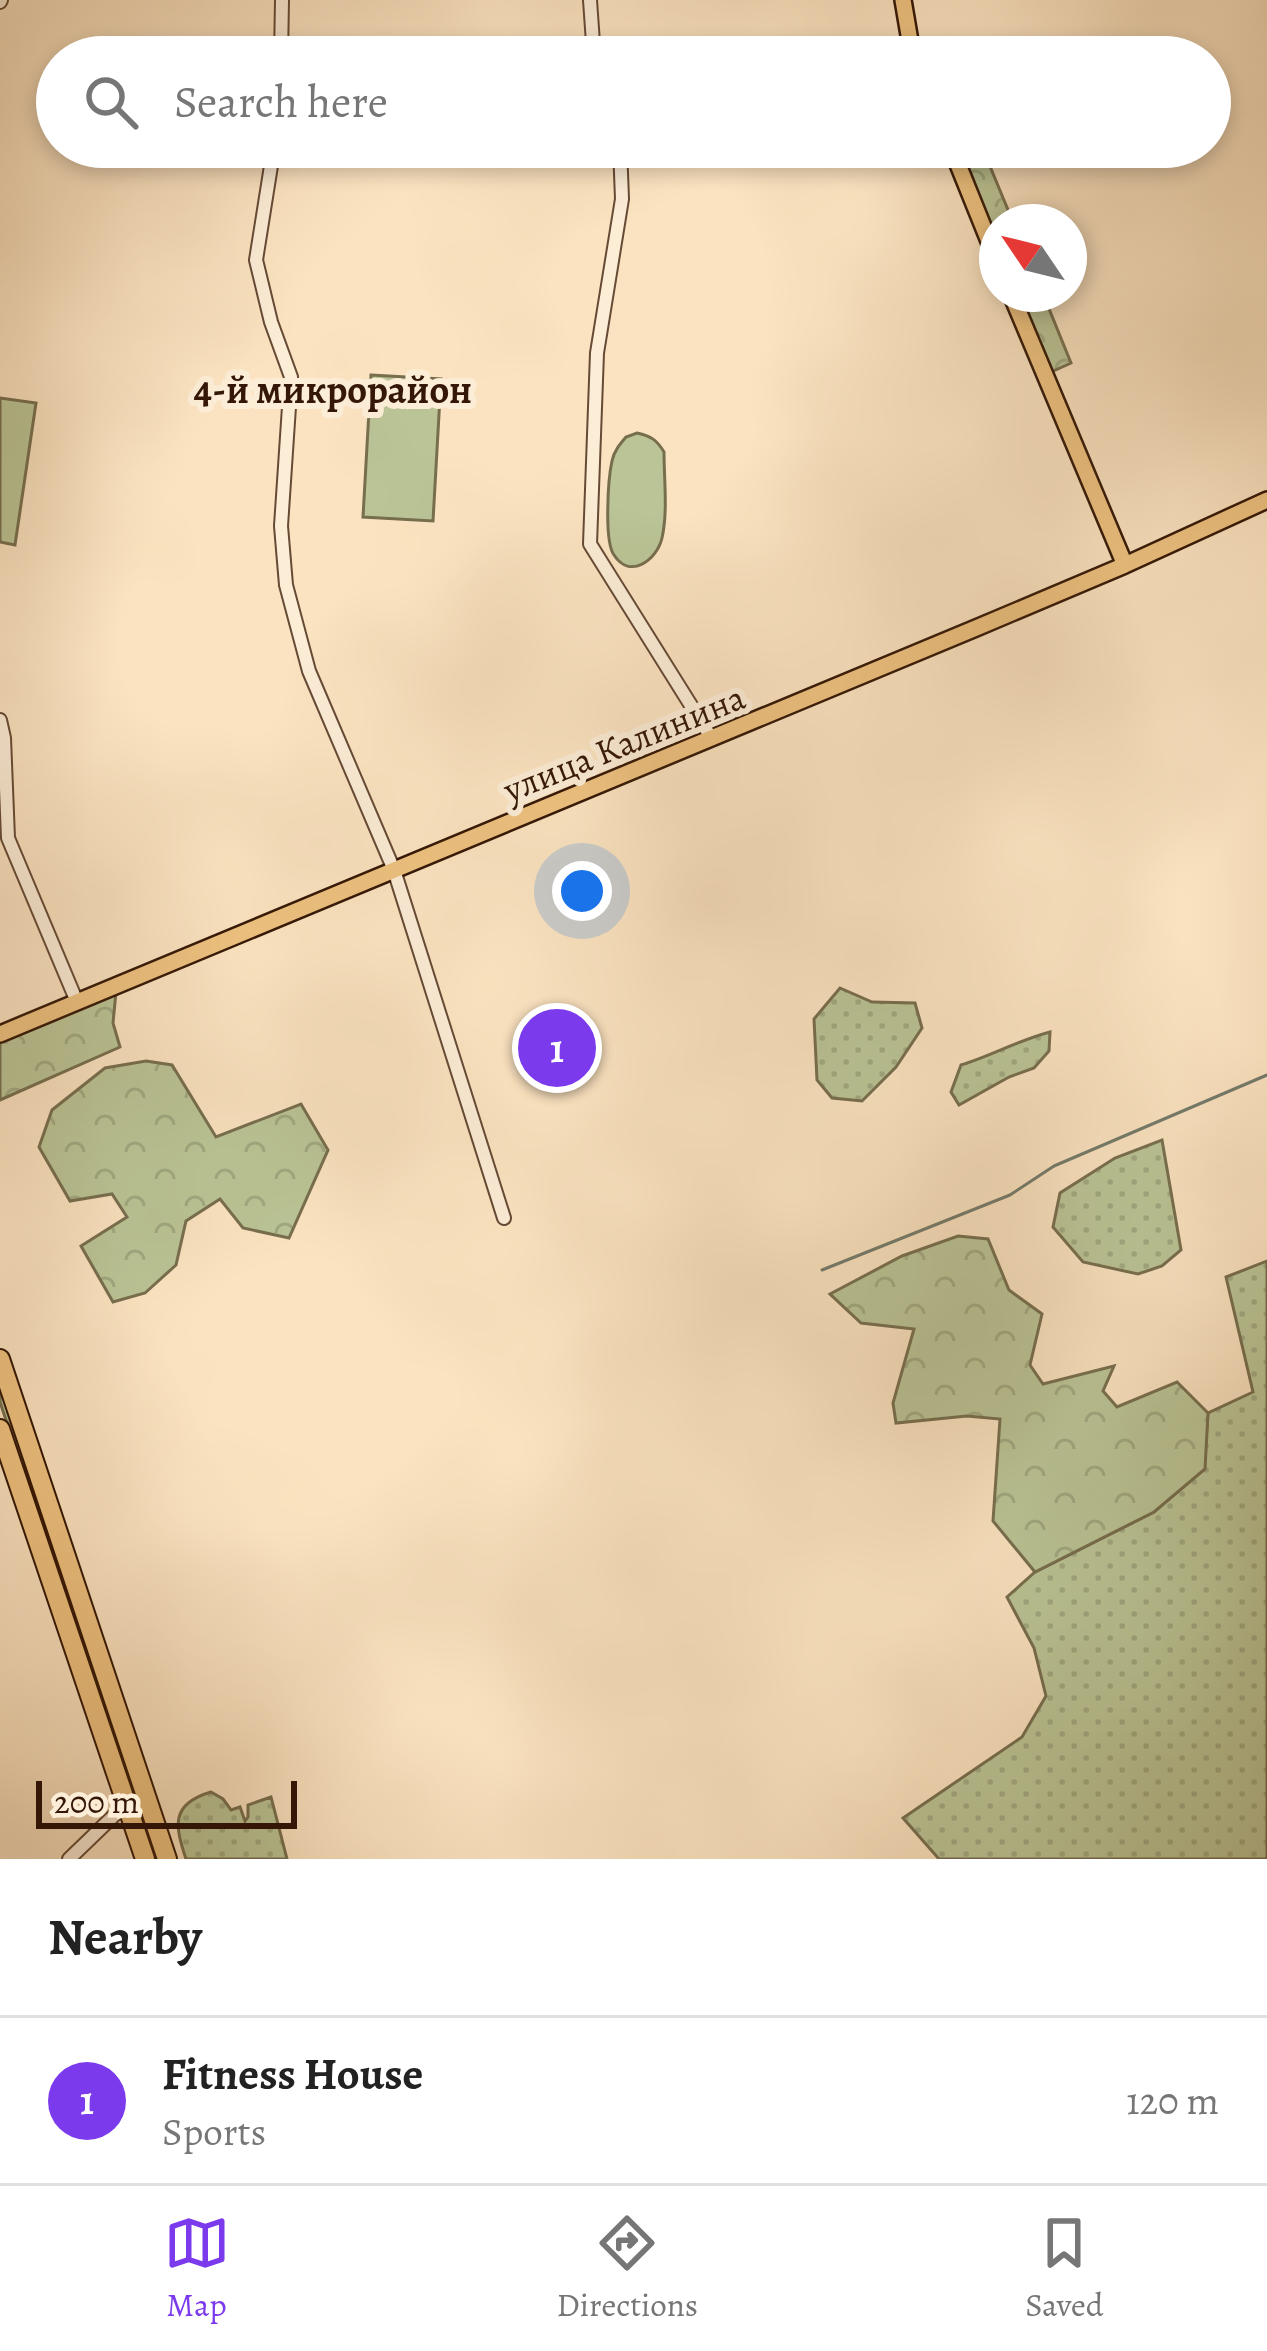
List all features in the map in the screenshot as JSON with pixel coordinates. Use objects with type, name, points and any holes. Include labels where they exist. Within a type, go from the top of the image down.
[{"type":"highway","points":[[0,1358],[167,1859]]},
{"type":"highway","points":[[0,1429],[145,1859]]},
{"type":"main road","points":[[903,0],[909,36]]},
{"type":"main road","points":[[959,168],[979,216]]},
{"type":"main road","points":[[1019,312],[1125,565]]},
{"type":"main road","name":"улица Калинина","points":[[0,1034],[1125,565],[1267,500]]},
{"type":"street","points":[[282,36],[283,0]]},
{"type":"street","points":[[590,0],[592,36]]},
{"type":"street","points":[[271,168],[256,260],[291,377],[281,526],[286,585],[309,671],[394,870],[504,1218]]},
{"type":"street","points":[[621,168],[622,199],[596,353],[590,544],[712,739]]},
{"type":"street","points":[[0,720],[8,838],[76,1002]]},
{"type":"street","points":[[68,1859],[126,1804],[147,1797]]},
{"type":"green space","points":[[965,168],[991,168],[1006,204],[979,204]]},
{"type":"green space","points":[[1025,312],[1050,312],[1071,363],[1051,372]]},
{"type":"green space","points":[[371,375],[441,379],[433,521],[363,517]]},
{"type":"green space","points":[[0,398],[36,403],[15,545],[0,542]]},
{"type":"green space","points":[[637,433],[653,439],[664,452],[664,528],[649,560],[628,566],[611,548],[608,510],[614,454],[626,437]]},
{"type":"green space","points":[[840,988],[872,1002],[915,1003],[922,1028],[896,1067],[862,1101],[832,1098],[817,1080],[814,1019]]},
{"type":"green space","points":[[116,992],[113,1023],[120,1047],[0,1100],[0,1040]]},
{"type":"green space","points":[[1050,1032],[1049,1051],[1034,1068],[959,1105],[951,1092],[961,1065]]},
{"type":"green space","points":[[146,1061],[172,1065],[216,1137],[301,1104],[328,1150],[289,1238],[243,1228],[220,1199],[186,1221],[176,1265],[145,1293],[113,1302],[81,1246],[127,1217],[112,1194],[70,1201],[39,1147],[52,1110],[105,1068]]},
{"type":"green space","points":[[1162,1140],[1181,1250],[1162,1266],[1138,1274],[1083,1262],[1053,1227],[1060,1193],[1115,1158]]},
{"type":"green space","points":[[958,1236],[988,1239],[1009,1290],[1042,1314],[1030,1365],[1043,1384],[1114,1366],[1103,1391],[1117,1407],[1177,1382],[1208,1413],[1205,1469],[1154,1512],[1035,1572],[993,1521],[1000,1419],[967,1416],[896,1423],[893,1403],[914,1329],[861,1323],[830,1294],[902,1256]]},
{"type":"green space","points":[[1267,1261],[1267,1859],[939,1859],[903,1818],[1022,1737],[1046,1696],[1034,1648],[1007,1597],[1035,1572],[1154,1512],[1204,1469],[1208,1413],[1253,1392],[1226,1277]]},
{"type":"green space","points":[[0,1385],[135,1784],[131,1788],[0,1402]]},
{"type":"green space","points":[[211,1792],[231,1810],[240,1807],[245,1821],[248,1805],[271,1797],[287,1859],[186,1859],[179,1818],[188,1803]]},
{"type":"waterway","points":[[822,1270],[1010,1195],[1054,1166],[1267,1075]]},
{"type":"place","name":"Fitness House","points":[[557,1048]]},
{"type":"district","name":"4-й микрорайон","points":[[333,389]]}]
